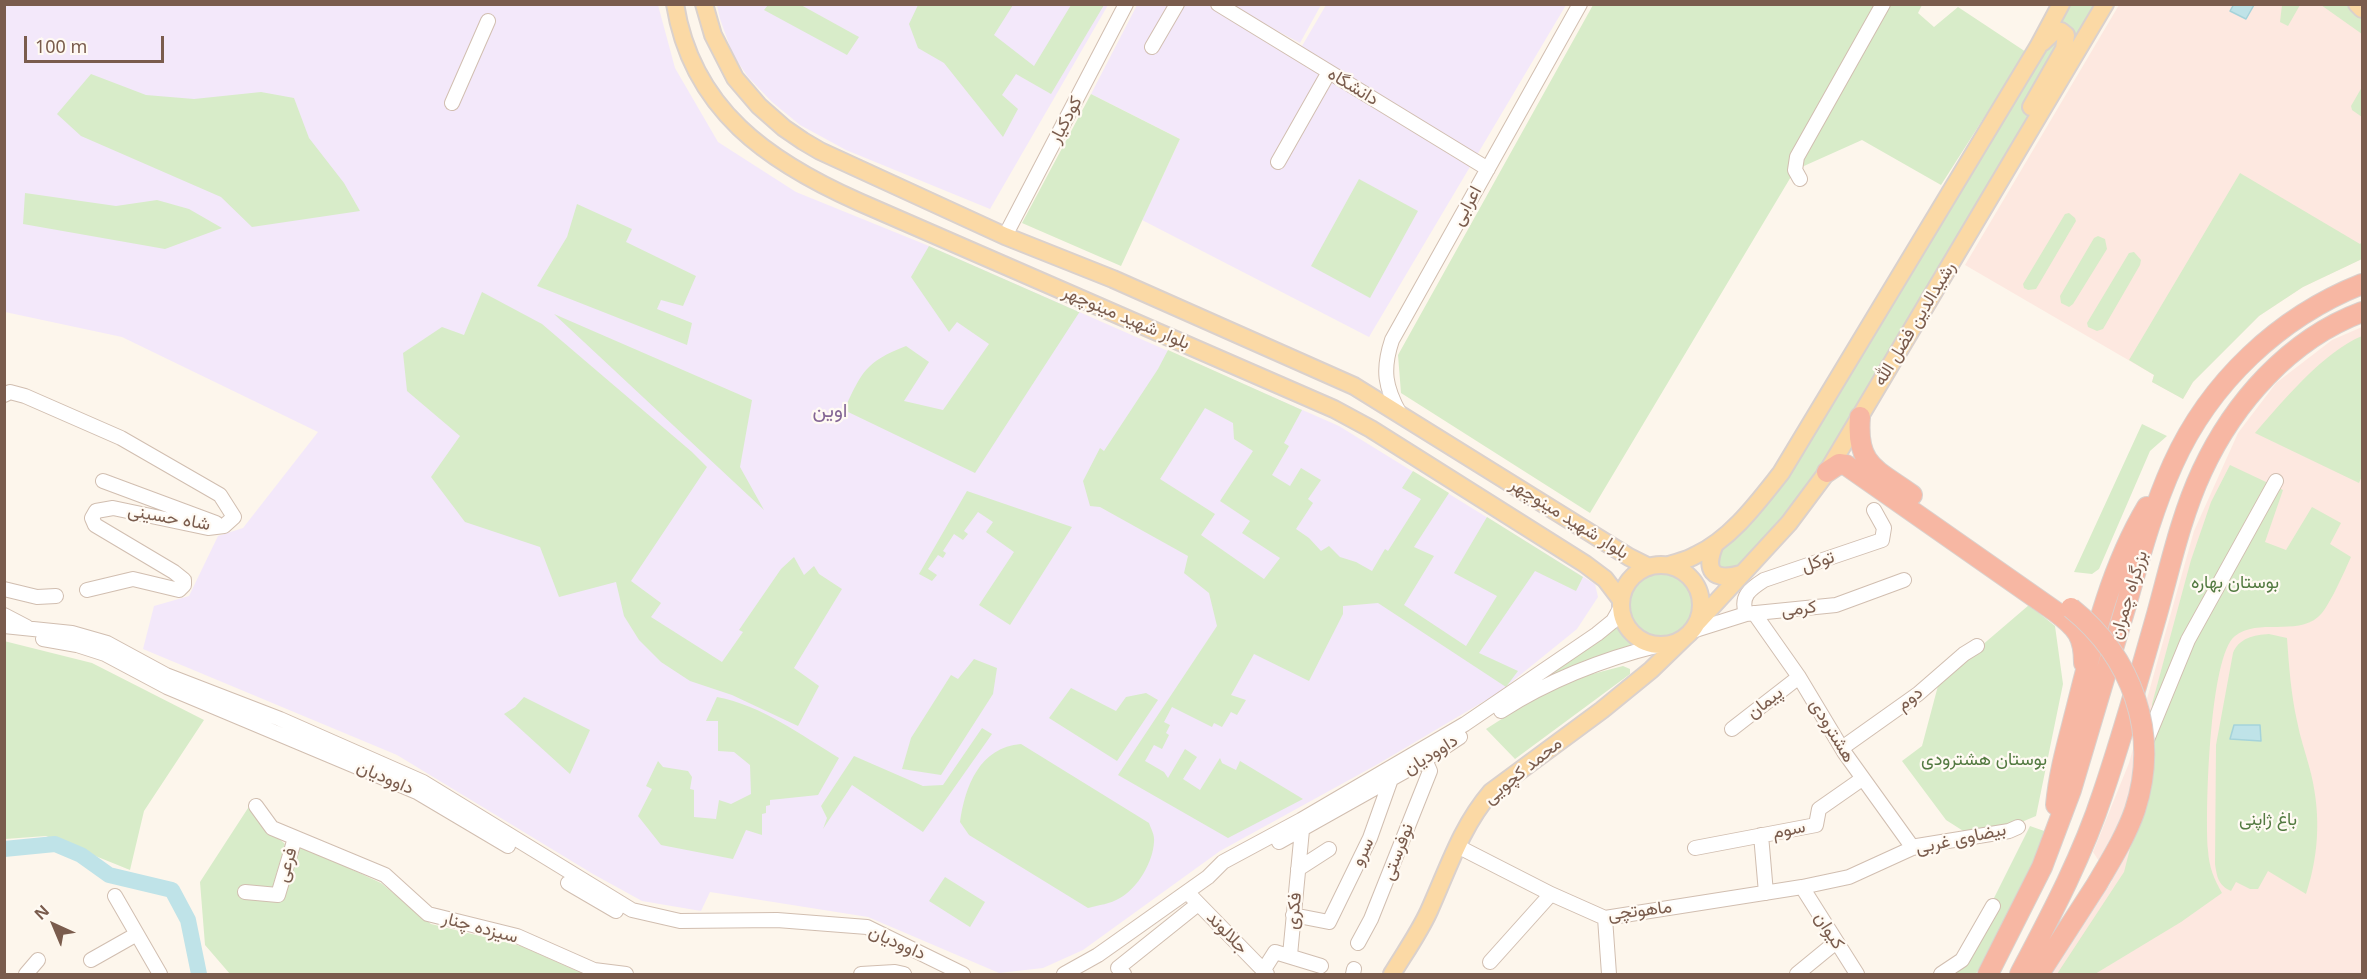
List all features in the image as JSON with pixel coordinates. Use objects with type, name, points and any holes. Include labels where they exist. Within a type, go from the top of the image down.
[{"type":"highway","name":"بزرگراه چمران","points":[[1988,975],[2042,867],[2056,832],[2077,770],[2135,574],[2173,464],[2193,426],[2250,354],[2288,323],[2339,293],[2362,284]]},
{"type":"highway","name":"بزرگراه چمران","points":[[2020,975],[2068,883],[2103,795],[2181,528],[2201,472],[2226,426],[2282,360],[2323,332],[2362,312]]},
{"type":"highway","points":[[1860,417],[1858,438],[1862,453],[1870,465],[2071,608],[2100,635],[2121,663],[2135,699],[2142,735],[2143,776],[2137,802],[2121,842],[2039,975]]},
{"type":"highway","points":[[1827,471],[1839,464],[1846,465],[2062,617],[2081,638],[2084,645],[2084,677]]},
{"type":"highway","points":[[2056,832],[2056,798],[2084,677],[2121,561],[2141,517],[2173,464]]},
{"type":"highway","points":[[2135,574],[2132,615],[2127,636],[2128,644],[2134,647],[2140,642],[2167,579]]},
{"type":"main road","name":"بلوار شهید مینوچهر","points":[[675,4],[683,38],[692,60],[716,100],[742,131],[775,159],[796,172],[859,202],[1334,409],[1371,429],[1585,564],[1605,579],[1621,604]]},
{"type":"main road","name":"بلوار شهید مینوچهر","points":[[704,4],[714,35],[735,78],[748,94],[784,128],[820,151],[1005,236],[1113,279],[1344,382],[1400,414],[1629,557],[1649,567]]},
{"type":"main road","name":"رشیدالدین فضل الله","points":[[1669,566],[1715,544],[1763,495],[1799,445],[2038,47],[2061,4]]},
{"type":"main road","name":"رشیدالدین فضل الله","points":[[1691,630],[1789,524],[1827,471],[2105,4]]},
{"type":"main road","points":[[2357,4],[2362,9]]},
{"type":"main road","points":[[1974,224],[1991,177],[2064,49],[2066,35],[2056,30],[2038,47]]},
{"type":"main road","points":[[1715,544],[1709,557],[1709,566],[1713,573],[1719,577],[1737,578]]},
{"type":"main road","points":[[1669,566],[1681,570],[1698,587],[1701,605],[1691,630],[1669,644],[1648,643],[1637,638],[1623,619],[1621,604],[1630,579],[1649,567],[1669,566]]},
{"type":"main road","name":"محمد کچویی","points":[[1392,975],[1428,914],[1469,821],[1491,792],[1618,697],[1651,670],[1691,630]]},
{"type":"street","name":"کودکیار","points":[[1005,236],[1126,4]]},
{"type":"street","points":[[1152,47],[1177,4]]},
{"type":"street","name":"دانشگاه","points":[[1218,4],[1488,169]]},
{"type":"street","name":"اعرابی","points":[[1400,414],[1389,393],[1386,375],[1387,356],[1392,340],[1580,4]]},
{"type":"street","points":[[1800,179],[1796,170],[1797,157],[1883,4]]},
{"type":"street","points":[[452,103],[488,21]]},
{"type":"street","points":[[1278,162],[1329,72]]},
{"type":"street","name":"شاه حسینی","points":[[4,395],[10,392],[25,396],[106,431],[220,495],[234,517],[224,526],[208,528],[113,508],[96,511],[92,518],[95,525],[174,572],[184,580],[184,585],[179,590],[133,579],[87,590]]},
{"type":"street","points":[[103,481],[224,526]]},
{"type":"street","points":[[2136,766],[2188,640],[2276,481]]},
{"type":"street","name":"توکل","points":[[1745,614],[1744,598],[1751,588],[1764,580],[1882,540],[1884,528],[1874,510]]},
{"type":"street","points":[[1737,578],[1726,601],[1726,608],[1745,614]]},
{"type":"street","name":"کرمی","points":[[1691,630],[1745,614],[1836,605],[1904,580]]},
{"type":"street","points":[[4,590],[37,597],[56,596]]},
{"type":"street","name":"داوودیان","points":[[1208,877],[1227,870],[1302,830],[1425,760],[1533,685],[1612,621],[1621,604]]},
{"type":"street","name":"هشترودی","points":[[1745,614],[1799,677],[1862,779],[1913,848]]},
{"type":"street","points":[[4,615],[33,634]]},
{"type":"street","name":"داوودیان","points":[[4,626],[33,634]]},
{"type":"street","name":"داوودیان","points":[[4,633],[72,633],[108,643],[166,675],[280,719],[320,744],[423,783],[632,910],[680,921],[755,920],[867,927],[963,975]]},
{"type":"street","name":"داوودیان","points":[[1064,975],[1098,955],[1187,892],[1208,877],[1223,862],[1301,820],[1533,685],[1621,654],[1660,645]]},
{"type":"street","name":"دوم","points":[[1842,748],[1918,694],[1964,654],[1977,646]]},
{"type":"street","name":"پیمان","points":[[1732,729],[1799,677]]},
{"type":"street","name":"نوفرستی","points":[[1358,943],[1371,919],[1430,771],[1425,760]]},
{"type":"street","name":"سرو","points":[[1293,915],[1329,922],[1373,832],[1391,779]]},
{"type":"street","name":"سوم","points":[[1695,848],[1816,825],[1819,809],[1862,779]]},
{"type":"street","name":"سیزده چنار","points":[[256,806],[272,828],[385,875],[428,914],[517,936],[594,970],[626,975]]},
{"type":"street","name":"بیضاوی غربی","points":[[1802,887],[1854,876],[1925,844],[2009,831],[2018,827]]},
{"type":"street","name":"فکری","points":[[1265,973],[1275,952],[1290,955],[1302,830]]},
{"type":"street","points":[[1761,835],[1766,893]]},
{"type":"street","name":"فرعی","points":[[245,892],[278,895],[295,838]]},
{"type":"street","name":"ماهوتچی","points":[[1457,846],[1551,894],[1605,918],[1802,887]]},
{"type":"street","points":[[1298,869],[1329,849]]},
{"type":"street","name":"کیوان","points":[[1802,887],[1857,975]]},
{"type":"street","name":"جلالوند","points":[[1187,892],[1265,973]]},
{"type":"street","points":[[1490,962],[1551,894]]},
{"type":"street","points":[[115,896],[160,975]]},
{"type":"street","points":[[1124,975],[1118,968],[1198,904]]},
{"type":"street","points":[[1941,975],[1956,971],[1993,906]]},
{"type":"street","points":[[1605,918],[1609,975]]},
{"type":"street","points":[[91,960],[137,934]]},
{"type":"street","points":[[1797,975],[1836,942]]},
{"type":"street","points":[[1290,955],[1321,966]]},
{"type":"street","points":[[26,975],[38,960]]},
{"type":"street","points":[[868,974],[895,972],[904,975]]},
{"type":"shaded area","points":[[5,5],[658,5],[675,68],[718,142],[796,192],[929,246],[1339,426],[1595,584],[1598,597],[1577,629],[1498,693],[1378,764],[1220,851],[1083,950],[1043,968],[999,973],[868,917],[710,892],[701,911],[642,901],[593,874],[397,755],[143,649],[154,606],[189,596],[218,536],[243,528],[318,432],[122,337],[5,312]]},
{"type":"shaded area","points":[[717,5],[1108,5],[990,209],[846,150],[800,125],[772,102],[748,77],[733,55]]},
{"type":"shaded area","points":[[1137,5],[1223,5],[1302,46],[1326,5],[1566,5],[1369,337],[1142,220],[1180,139],[1091,94]]},
{"type":"shaded area","points":[[1229,5],[1321,5],[1300,43]]},
{"type":"shaded area","points":[[2119,5],[2334,5],[2362,24],[2362,259],[2303,287],[2259,316],[2193,382],[2183,399],[2152,382],[2154,375],[1965,265]]},
{"type":"shaded area","points":[[2362,327],[2362,974],[2052,974],[2112,881],[2093,852],[2129,763],[2194,531],[2238,433],[2276,383],[2332,340]]},
{"type":"green space","points":[[768,5],[801,5],[859,37],[847,55],[764,10]]},
{"type":"green space","points":[[918,5],[1013,5],[994,35],[1034,66],[1071,5],[1104,5],[1051,94],[1016,74],[1002,95],[1018,109],[1003,137],[944,63],[918,48],[909,24]]},
{"type":"green space","points":[[1593,5],[1922,5],[1918,13],[1934,27],[1958,7],[2026,52],[1941,185],[1862,140],[1795,170],[1590,513],[1401,393],[1398,355]]},
{"type":"green space","points":[[2066,5],[2100,5],[1901,340],[1789,516],[1740,569],[1715,568],[1718,546],[1746,519]]},
{"type":"green space","points":[[2282,5],[2300,5],[2288,26],[2280,22]]},
{"type":"green space","points":[[2321,5],[2348,5],[2362,15],[2362,34]]},
{"type":"green space","points":[[91,74],[146,95],[194,99],[261,92],[294,98],[309,138],[344,183],[360,211],[252,227],[221,197],[81,136],[57,114]]},
{"type":"green space","points":[[2362,87],[2362,117],[2352,110],[2351,106]]},
{"type":"green space","points":[[1091,94],[1180,139],[1121,266],[1022,223]]},
{"type":"green space","points":[[2240,173],[2360,244],[2362,242],[2362,259],[2303,287],[2259,316],[2193,382],[2183,399],[2152,382],[2154,375],[2129,360]]},
{"type":"green space","points":[[1359,179],[1418,211],[1370,298],[1311,266]]},
{"type":"green space","points":[[25,193],[116,206],[157,200],[189,209],[222,228],[165,249],[23,224]]},
{"type":"green space","points":[[577,204],[632,229],[626,242],[696,276],[683,306],[661,300],[657,309],[692,323],[687,345],[537,286],[567,237]]},
{"type":"green space","points":[[2069,213],[2076,221],[2036,289],[2024,288],[2023,284],[2065,214]]},
{"type":"green space","points":[[2098,236],[2105,239],[2107,249],[2069,307],[2061,303],[2060,296],[2094,238]]},
{"type":"green space","points":[[929,246],[1079,312],[1086,302],[975,473],[844,410],[866,370],[882,357],[906,346],[929,362],[904,401],[943,410],[989,344],[957,322],[949,332],[911,277]]},
{"type":"green space","points":[[2134,252],[2141,260],[2140,265],[2103,329],[2097,331],[2088,327],[2087,323],[2129,253]]},
{"type":"green space","points":[[482,292],[542,324],[707,467],[631,581],[661,603],[651,617],[722,662],[743,632],[739,630],[781,569],[794,557],[804,575],[814,566],[819,574],[842,589],[794,668],[819,686],[798,726],[732,695],[690,681],[661,662],[639,640],[624,616],[616,582],[559,597],[540,547],[465,522],[431,477],[460,436],[407,391],[403,353],[442,327],[464,335]]},
{"type":"green space","points":[[554,314],[752,400],[740,467],[764,510]]},
{"type":"green space","points":[[2362,336],[2362,476],[2359,483],[2255,433],[2318,365],[2347,343]]},
{"type":"green space","points":[[1168,350],[1302,410],[1284,443],[1289,446],[1272,475],[1290,486],[1301,468],[1321,480],[1308,499],[1313,503],[1296,529],[1309,538],[1321,551],[1329,546],[1340,557],[1356,562],[1372,571],[1385,549],[1388,551],[1421,499],[1402,488],[1413,471],[1449,493],[1414,547],[1434,556],[1404,605],[1466,646],[1497,596],[1454,573],[1487,517],[1583,577],[1576,591],[1535,571],[1479,653],[1518,671],[1506,687],[1378,603],[1343,606],[1343,614],[1309,681],[1254,654],[1231,695],[1246,700],[1237,715],[1231,712],[1222,727],[1214,723],[1212,727],[1172,707],[1164,722],[1170,725],[1166,733],[1169,735],[1162,749],[1154,745],[1145,761],[1164,772],[1168,778],[1185,749],[1197,757],[1183,779],[1200,790],[1220,758],[1222,763],[1236,770],[1240,761],[1303,799],[1228,838],[1118,775],[1217,626],[1209,593],[1184,573],[1188,556],[1100,507],[1090,506],[1083,481],[1100,448],[1104,451]],"holes":[[[1205,408],[1233,423],[1234,439],[1253,451],[1220,501],[1250,521],[1242,533],[1280,558],[1264,579],[1201,535],[1215,514],[1160,479]]]},
{"type":"green space","points":[[2142,424],[2167,436],[2150,451],[2099,569],[2092,574],[2074,572]]},
{"type":"green space","name":"بوستان بهاره","points":[[2230,465],[2283,490],[2265,542],[2286,550],[2312,507],[2341,523],[2330,544],[2351,557],[2331,598],[2318,617],[2309,623],[2299,625],[2244,631],[2235,636],[2226,650],[2214,703],[2207,805],[2209,862],[2222,893],[2181,922],[2095,974],[2057,974],[2124,872],[2150,771],[2152,704],[2191,560],[2211,502]]},
{"type":"green space","points":[[967,491],[1072,527],[1010,625],[979,605],[1014,552],[986,532],[993,522],[978,512],[964,531],[968,534],[963,540],[954,534],[943,551],[946,553],[943,558],[938,555],[928,569],[937,575],[932,581],[919,574]]},
{"type":"green space","points":[[1661,570],[1674,573],[1685,580],[1692,591],[1695,604],[1692,617],[1685,628],[1674,635],[1661,638],[1648,635],[1637,628],[1630,617],[1627,604],[1630,591],[1637,580],[1648,573]]},
{"type":"green space","name":"بوستان هشترودی","points":[[2029,605],[2055,626],[2063,684],[2036,816],[2012,826],[1968,834],[1946,820],[1902,761],[1922,746],[1939,682]]},
{"type":"green space","points":[[1619,621],[1627,636],[1642,646],[1545,678],[1558,665]]},
{"type":"green space","name":"باغ ژاپنی","points":[[2269,634],[2287,638],[2295,711],[2316,798],[2316,846],[2306,894],[2268,871],[2258,889],[2250,889],[2236,882],[2231,891],[2219,880],[2215,864],[2216,745],[2233,653],[2239,644],[2248,638]]},
{"type":"green space","points":[[4,641],[92,663],[204,720],[144,811],[130,870],[46,836],[5,839]]},
{"type":"green space","points":[[974,659],[997,668],[993,694],[941,775],[902,769],[911,738],[951,675],[958,679]]},
{"type":"green space","points":[[1623,666],[1630,669],[1630,674],[1515,759],[1486,729],[1533,699],[1577,678]]},
{"type":"green space","points":[[1071,688],[1116,711],[1126,697],[1146,693],[1158,700],[1117,761],[1049,718]]},
{"type":"green space","points":[[524,697],[590,730],[570,774],[504,714]]},
{"type":"green space","points":[[717,697],[765,714],[839,758],[818,795],[770,800],[770,805],[766,806],[766,813],[762,814],[762,835],[746,830],[733,859],[661,845],[638,816],[652,789],[646,786],[658,761],[663,767],[688,771],[692,777],[690,789],[694,790],[694,817],[716,819],[719,800],[731,804],[751,794],[750,765],[734,752],[718,751],[718,721],[706,721]]},
{"type":"green space","points":[[982,728],[992,734],[923,832],[852,785],[823,829],[827,818],[821,806],[854,756],[923,786],[943,785]]},
{"type":"green space","points":[[1021,744],[1149,823],[1154,839],[1151,858],[1143,874],[1127,894],[1108,903],[1088,908],[969,835],[960,822],[966,795],[977,771],[995,752]]},
{"type":"green space","points":[[250,805],[266,827],[285,844],[272,889],[272,899],[277,902],[280,899],[297,844],[381,883],[431,924],[521,946],[584,974],[230,974],[205,945],[200,882]]},
{"type":"green space","points":[[2030,826],[2047,832],[2045,840],[1976,974],[1957,974],[1959,968]]},
{"type":"green space","points":[[945,877],[985,902],[970,927],[929,901]]},
{"type":"water","points":[[2234,4],[2254,5],[2246,19],[2230,11]]},
{"type":"water","points":[[2234,725],[2260,725],[2261,741],[2230,739]]},
{"type":"waterway","points":[[4,849],[55,844],[81,855],[109,875],[172,890],[188,920],[199,974]]},
{"type":"district","name":"اوین","points":[[830,411]]}]
